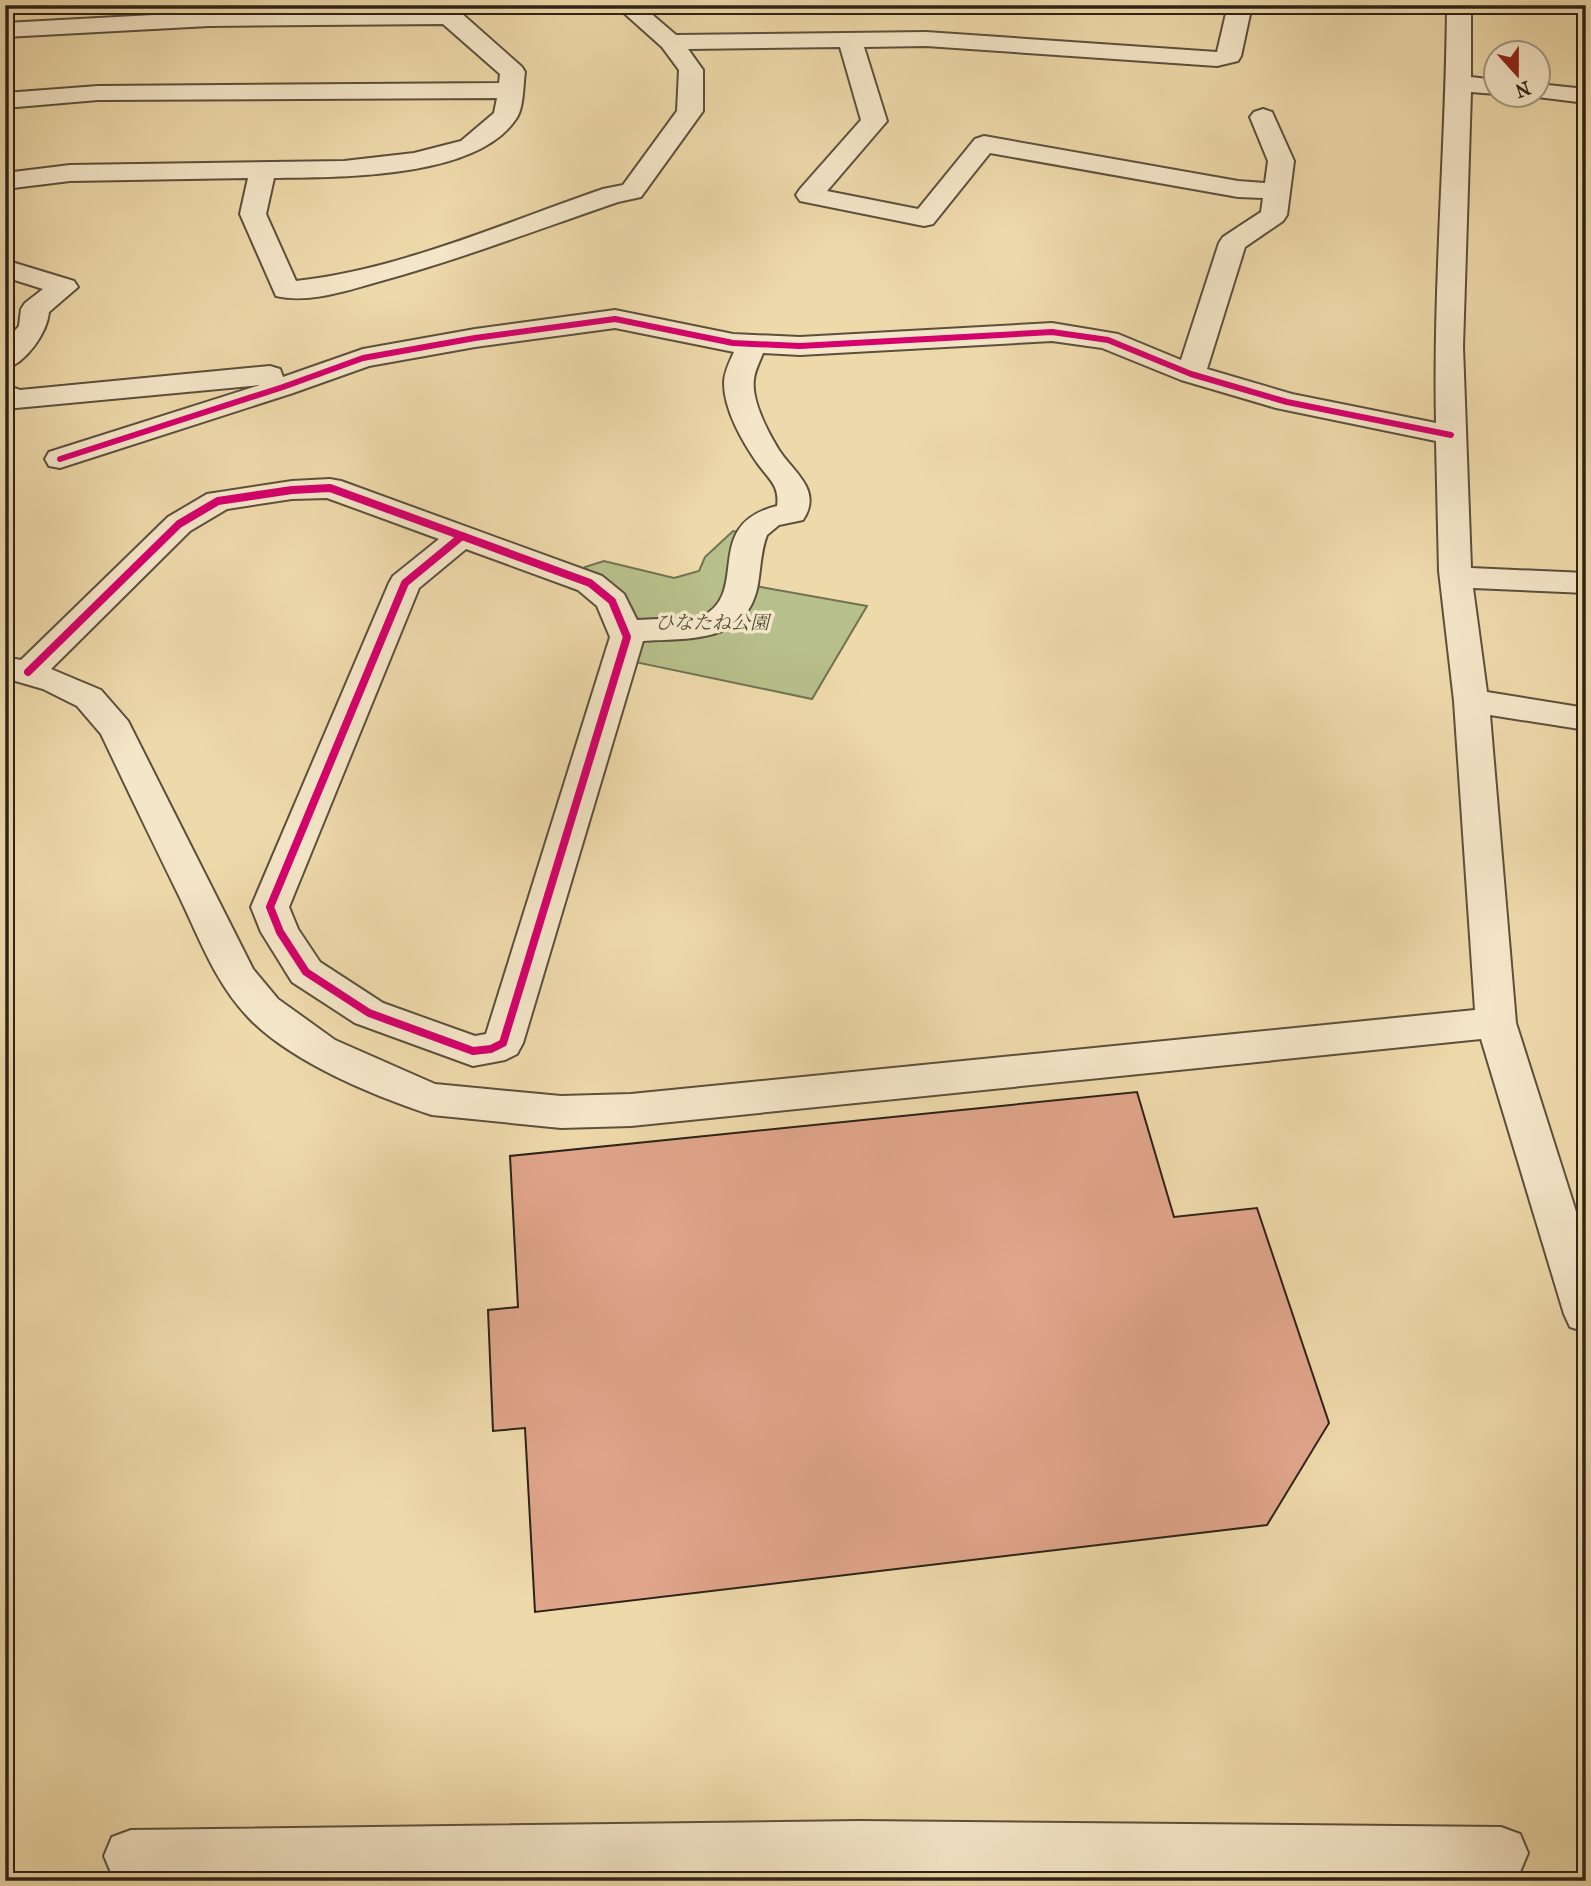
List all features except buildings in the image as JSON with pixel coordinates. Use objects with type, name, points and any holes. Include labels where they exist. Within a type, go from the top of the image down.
[{"type":"street","points":[[263,170],[253,215],[286,290],[335,285],[419,262],[612,195],[632,191],[690,111],[691,70],[670,42],[627,5]]},
{"type":"street","points":[[670,42],[850,42],[926,39],[1217,59],[1229,56],[1240,5]]},
{"type":"street","points":[[1459,5],[1459,83],[1449,347],[1456,577],[1471,701],[1496,1023],[1586,1314]]},
{"type":"street","points":[[5,30],[209,19],[444,11],[513,72],[506,116],[470,146],[416,161],[344,169],[70,173],[5,181]]},
{"type":"street","points":[[850,42],[874,121],[809,195],[924,218],[984,144],[1238,189],[1275,191]]},
{"type":"street","points":[[1459,83],[1482,85]]},
{"type":"street","points":[[5,101],[98,93],[510,90]]},
{"type":"street","points":[[1552,92],[1586,96]]},
{"type":"street","points":[[1191,374],[1233,243],[1273,215],[1281,161],[1263,117]]},
{"type":"street","points":[[5,268],[64,286],[35,309],[33,327],[5,360]]},
{"type":"street","points":[[60,459],[363,358],[475,338],[615,319],[733,343],[800,346],[1052,332],[1108,340],[1191,374],[1287,402],[1451,435]]},
{"type":"street","points":[[625,632],[646,628],[696,627],[719,622],[731,612],[739,598],[747,545],[752,533],[759,524],[771,517],[792,513],[796,496],[790,479],[765,453],[739,390],[739,379],[752,344]]},
{"type":"street","points":[[5,394],[16,399],[270,375],[291,384]]},
{"type":"street","points":[[16,670],[179,524],[218,502],[292,490],[330,488],[462,536],[590,583],[612,601],[627,637],[503,1043],[491,1049],[473,1051],[360,1007],[306,972],[280,932],[270,907],[405,583],[462,536]]},
{"type":"street","points":[[1456,577],[1586,583]]},
{"type":"street","points":[[16,670],[55,681],[89,698],[116,729],[237,977],[264,1009],[321,1051],[382,1080],[432,1099],[561,1112],[631,1110],[1496,1023]]},
{"type":"street","points":[[1471,701],[1586,719]]},
{"type":"street","points":[[131,1856],[513,1866],[944,1864],[1501,1853]]},
{"type":"green space","name":"ひなたね公園","points":[[733,531],[752,536],[750,585],[867,606],[812,699],[630,661],[594,580],[585,567],[604,561],[674,578],[699,571],[705,557]]},
{"type":"cycle path","points":[[60,459],[283,387],[363,358],[475,338],[615,319],[733,343],[800,346],[1052,332],[1108,340],[1191,374],[1287,402],[1451,435]]},
{"type":"cycle path","points":[[28,672],[179,524],[218,501],[292,490],[330,488],[590,583],[612,601],[627,637],[503,1043],[491,1049],[473,1051],[369,1013],[306,972],[280,932],[270,907],[405,583],[462,536]]}]
